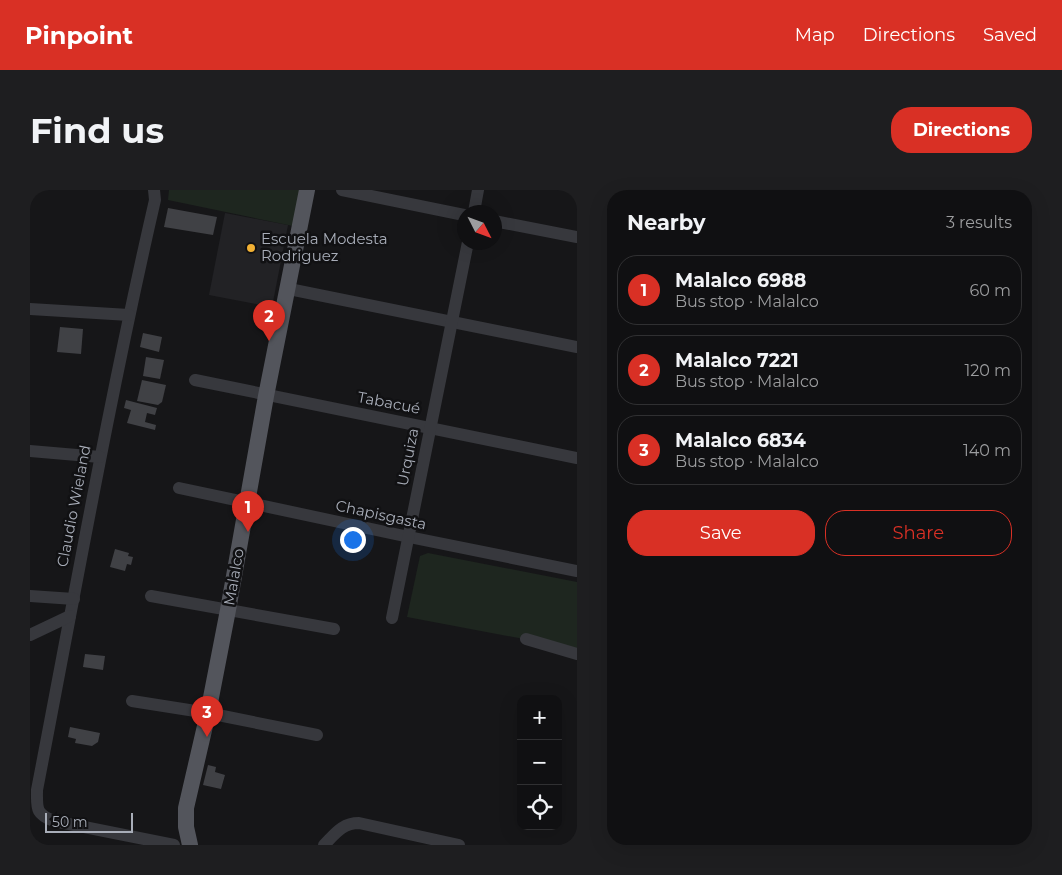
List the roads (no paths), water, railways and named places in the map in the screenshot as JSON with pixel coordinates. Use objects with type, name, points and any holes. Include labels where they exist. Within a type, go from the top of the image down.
[{"type":"main road","name":"Malalco","points":[[190,845],[186,827],[186,808],[208,713],[266,396],[307,190]]},
{"type":"street","name":"Claudio Wieland","points":[[154,190],[156,200],[129,316],[34,792],[38,812],[44,818],[174,845]]},
{"type":"street","points":[[342,190],[457,214]]},
{"type":"street","points":[[475,205],[478,190]]},
{"type":"street","points":[[502,223],[577,237]]},
{"type":"street","name":"Urquiza","points":[[392,618],[466,250]]},
{"type":"street","points":[[288,289],[577,347]]},
{"type":"street","points":[[30,309],[129,316]]},
{"type":"street","name":"Tabacué","points":[[196,380],[266,396],[577,458]]},
{"type":"street","points":[[30,451],[100,457]]},
{"type":"street","name":"Chapisgasta","points":[[179,488],[577,571]]},
{"type":"street","points":[[30,596],[74,599]]},
{"type":"street","points":[[151,596],[334,629]]},
{"type":"street","points":[[30,635],[70,616]]},
{"type":"street","points":[[526,638],[577,654]]},
{"type":"street","points":[[132,701],[208,713],[317,735]]},
{"type":"street","points":[[324,845],[341,827],[349,823],[358,823],[460,845]]},
{"type":"place","name":"Escuela Modesta Rodriguez","points":[[251,248]]},
{"type":"place","name":"Malalco 7221","points":[[269,341]]},
{"type":"place","name":"Malalco 6988","points":[[248,532]]},
{"type":"place","name":"Malalco 6834","points":[[207,737]]}]
